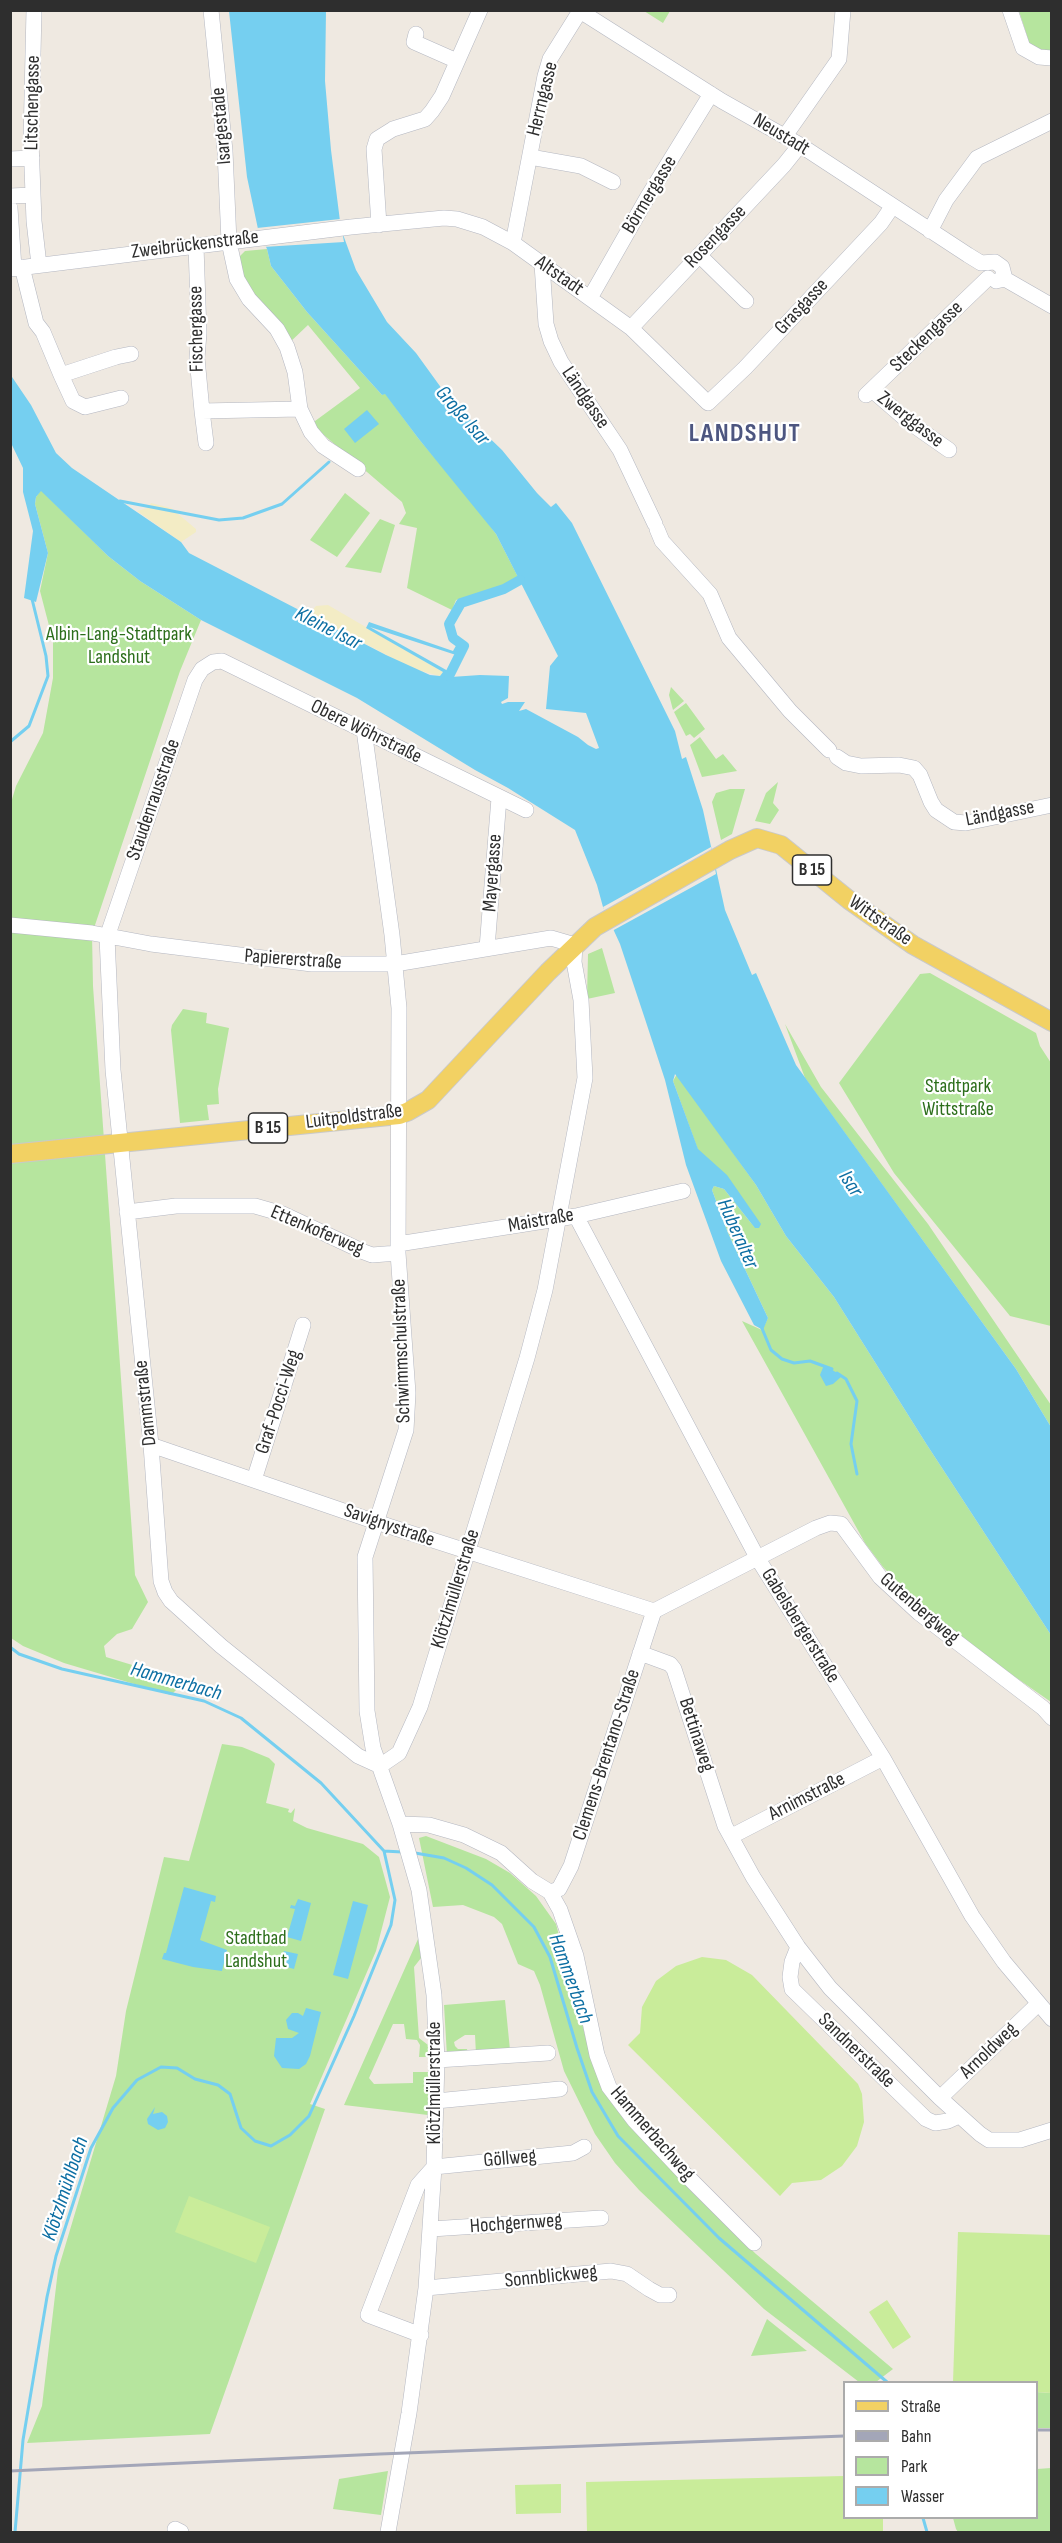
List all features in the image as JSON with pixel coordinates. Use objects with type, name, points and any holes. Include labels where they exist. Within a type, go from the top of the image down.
[{"type":"main road","name":"Wittstraße","points":[[714,860],[751,839],[763,839],[777,843],[849,900],[913,945],[1052,1022]]},
{"type":"main road","name":"Luitpoldstraße","points":[[10,1155],[399,1115],[428,1100],[575,945],[608,919],[714,860]]},
{"type":"street","name":"Litschengasse","points":[[34,10],[32,158],[39,265]]},
{"type":"street","name":"Isargestade","points":[[211,10],[225,151],[229,242],[237,279],[249,299],[277,329],[287,347],[295,372],[300,409]]},
{"type":"street","points":[[785,136],[839,59],[843,10]]},
{"type":"street","points":[[1010,10],[1023,48],[1039,57],[1052,58]]},
{"type":"street","name":"Neustadt","points":[[580,11],[711,94],[800,145],[981,263],[995,262],[1002,267],[1005,279]]},
{"type":"street","name":"Herrngasse","points":[[513,243],[550,59],[580,11]]},
{"type":"street","points":[[379,225],[374,149],[377,138],[393,129],[425,119],[432,111],[442,96],[478,14]]},
{"type":"street","points":[[416,34],[414,42],[457,61]]},
{"type":"street","name":"Börmergasse","points":[[590,298],[647,198],[711,94]]},
{"type":"street","points":[[930,231],[946,200],[977,158],[1052,121]]},
{"type":"street","name":"Rosengasse","points":[[632,327],[763,188],[800,145]]},
{"type":"street","name":"Herrngasse","points":[[530,157],[581,166],[613,182]]},
{"type":"street","points":[[10,159],[32,158]]},
{"type":"street","points":[[10,196],[33,195]]},
{"type":"street","name":"Grasgasse","points":[[708,404],[881,224],[892,207]]},
{"type":"street","points":[[10,208],[16,268],[36,323],[43,332],[72,401],[85,407],[121,398]]},
{"type":"street","name":"Altstadt","points":[[379,225],[444,218],[457,219],[483,227],[513,243],[632,327],[708,404]]},
{"type":"street","name":"Zweibrückenstraße","points":[[16,268],[260,237],[379,225]]},
{"type":"street","name":"Fischergasse","points":[[196,246],[198,312],[196,358],[206,443]]},
{"type":"street","points":[[699,255],[746,301]]},
{"type":"street","points":[[981,263],[982,270],[988,278]]},
{"type":"street","name":"Ländgasse","points":[[542,264],[546,324],[561,362],[620,450],[662,541],[710,594],[729,639],[799,721],[833,754],[846,763],[861,766],[899,765],[914,768],[920,775],[936,810],[954,822],[966,823],[1052,805]]},
{"type":"street","name":"Neustadt","points":[[988,278],[999,281],[1005,279],[1052,306]]},
{"type":"street","name":"Steckengasse","points":[[869,392],[988,278]]},
{"type":"street","points":[[61,375],[131,354]]},
{"type":"street","name":"Zwerggasse","points":[[869,392],[949,450]]},
{"type":"street","points":[[202,411],[248,412],[300,409],[304,422],[323,446],[358,468]]},
{"type":"street","name":"Obere Wöhrstraße","points":[[206,666],[222,661],[526,810]]},
{"type":"street","name":"Staudenrausstraße","points":[[107,937],[195,680],[206,666]]},
{"type":"street","name":"Schwimmschulstraße","points":[[364,730],[399,1008],[398,1248],[408,1390],[407,1426],[367,1550],[365,1568],[366,1688],[371,1735],[380,1766]]},
{"type":"street","name":"Mayergasse","points":[[488,948],[499,798]]},
{"type":"street","name":"Papiererstraße","points":[[10,925],[309,964],[395,964],[551,938],[575,945]]},
{"type":"street","name":"Dammstraße","points":[[107,937],[113,1070],[151,1444],[161,1581],[165,1592],[221,1646],[347,1748],[380,1766]]},
{"type":"street","name":"Klötzlmüllerstraße","points":[[388,2532],[421,2335],[426,2288],[434,2167],[437,2060],[434,1995],[419,1890],[380,1766],[399,1753],[420,1707],[545,1290],[585,1078],[582,1000],[574,962],[575,945]]},
{"type":"street","points":[[552,969],[562,970],[579,982]]},
{"type":"street","name":"Maistraße","points":[[398,1248],[560,1217],[576,1216],[683,1191]]},
{"type":"street","name":"Ettenkoferweg","points":[[128,1212],[176,1206],[255,1206],[283,1214],[372,1255],[398,1248]]},
{"type":"street","name":"Gabelsbergerstraße","points":[[576,1216],[758,1559],[883,1758],[972,1916],[1038,2004],[1052,2019]]},
{"type":"street","name":"Graf-Pocci-Weg","points":[[255,1480],[303,1325]]},
{"type":"street","name":"Savignystraße","points":[[151,1444],[376,1522],[654,1611]]},
{"type":"street","name":"Gutenbergweg","points":[[758,1559],[830,1523],[841,1524],[880,1577],[903,1599],[1043,1708],[1052,1718]]},
{"type":"street","points":[[654,1611],[758,1559]]},
{"type":"street","name":"Clemens-Brentano-Straße","points":[[550,1892],[559,1888],[571,1866],[654,1611]]},
{"type":"street","name":"Bettinaweg","points":[[640,1653],[670,1664],[674,1669],[725,1826],[732,1836]]},
{"type":"street","points":[[347,1748],[363,1744],[371,1735]]},
{"type":"street","name":"Arnimstraße","points":[[732,1836],[883,1758]]},
{"type":"street","name":"Hammerbachweg","points":[[402,1831],[429,1825],[464,1835],[501,1853],[532,1881],[550,1892],[560,1910],[576,1956],[597,2055],[609,2087],[634,2120],[754,2243]]},
{"type":"street","name":"Sandnerstraße","points":[[732,1836],[753,1877],[798,1947],[830,1988],[959,2116],[980,2134],[992,2140],[1020,2140],[1052,2130]]},
{"type":"street","name":"Sandnerstraße","points":[[798,1947],[792,1962],[790,1977],[792,1989],[926,2119],[935,2123],[959,2116]]},
{"type":"street","name":"Arnoldweg","points":[[940,2098],[1038,2004]]},
{"type":"street","points":[[437,2060],[548,2053]]},
{"type":"street","points":[[436,2101],[560,2089]]},
{"type":"street","name":"Göllweg","points":[[434,2167],[573,2153],[584,2147]]},
{"type":"street","name":"Klötzlmüllerstraße","points":[[421,2335],[368,2315],[418,2185],[434,2167]]},
{"type":"street","name":"Hochgernweg","points":[[431,2229],[601,2218]]},
{"type":"street","name":"Sonnblickweg","points":[[426,2288],[611,2271],[627,2274],[660,2295],[669,2295]]},
{"type":"green space","points":[[644,11],[670,11],[663,23]]},
{"type":"green space","points":[[1019,11],[1051,11],[1051,52],[1040,51],[1030,45]]},
{"type":"green space","points":[[267,249],[271,266],[307,312],[382,395],[385,393],[418,438],[473,503],[496,534],[518,577],[495,589],[456,600],[452,610],[407,588],[417,528],[399,524],[406,513],[402,502],[311,424],[360,388],[308,325],[287,345],[239,271],[239,257],[245,251]]},
{"type":"green space","name":"Albin-Lang-Stadtpark Landshut","points":[[41,490],[108,556],[140,581],[201,620],[180,671],[92,934],[93,986],[135,1575],[148,1602],[132,1629],[117,1634],[104,1646],[106,1657],[185,1681],[171,1695],[64,1663],[23,1646],[11,1638],[10,806],[16,786],[43,733],[53,678],[53,641],[40,591],[48,553],[35,504],[36,497]]},
{"type":"green space","points":[[345,493],[370,513],[337,557],[310,540]]},
{"type":"green space","points":[[380,519],[395,525],[381,573],[345,567]]},
{"type":"green space","points":[[671,687],[684,701],[673,710],[669,695]]},
{"type":"green space","points":[[686,703],[705,729],[694,738],[690,734],[686,736],[674,712]]},
{"type":"green space","points":[[700,737],[716,759],[723,754],[737,771],[702,777],[690,745]]},
{"type":"green space","points":[[778,782],[773,803],[779,810],[770,824],[755,821],[766,793]]},
{"type":"green space","points":[[730,789],[745,789],[732,834],[721,840],[712,802],[716,793]]},
{"type":"green space","points":[[602,948],[615,993],[587,999],[588,954]]},
{"type":"green space","name":"Stadtpark Wittstraße","points":[[930,973],[1036,1033],[1040,1046],[1051,1063],[1051,1326],[1010,1316],[894,1173],[839,1083],[920,974]]},
{"type":"green space","points":[[183,1009],[207,1013],[206,1023],[229,1028],[218,1089],[219,1104],[207,1105],[209,1120],[180,1123],[171,1030]]},
{"type":"green space","points":[[785,1024],[821,1087],[928,1224],[1051,1405],[1051,1427],[1016,1369],[805,1078]]},
{"type":"green space","points":[[677,1074],[756,1185],[786,1236],[834,1297],[1051,1635],[1051,1702],[926,1611],[883,1567],[865,1543],[742,1321],[762,1330],[768,1318],[728,1233],[712,1190],[714,1186],[724,1189],[755,1228],[698,1150],[673,1081]]},
{"type":"green space","name":"Stadtbad Landshut","points":[[222,1744],[242,1747],[269,1758],[275,1764],[266,1803],[289,1809],[288,1812],[291,1813],[295,1808],[293,1821],[307,1828],[363,1844],[379,1857],[390,1897],[376,1951],[310,2104],[325,2109],[210,2434],[27,2443],[42,2406],[58,2270],[116,2076],[126,2011],[164,1857],[189,1861]]},
{"type":"green space","points":[[426,1836],[486,1859],[510,1873],[536,1896],[556,1924],[589,2050],[631,2124],[693,2193],[756,2254],[893,2369],[877,2381],[858,2381],[764,2309],[639,2190],[615,2163],[595,2134],[564,2071],[534,1971],[518,1964],[502,1924],[494,1917],[463,1905],[433,1907],[419,1838]]},
{"type":"green space","points":[[418,1939],[421,1958],[414,1967],[419,2038],[428,2045],[428,2057],[419,2057],[420,2045],[417,2040],[406,2039],[404,2024],[393,2024],[369,2078],[374,2084],[413,2083],[413,2072],[428,2072],[428,2115],[344,2105]]},
{"type":"green space","points":[[702,1957],[726,1960],[752,1975],[858,2084],[862,2094],[864,2122],[857,2146],[842,2166],[821,2180],[792,2183],[780,2196],[628,2045],[640,2033],[642,2007],[656,1981],[676,1966]]},
{"type":"green space","points":[[505,2000],[510,2050],[476,2054],[475,2035],[465,2035],[454,2042],[458,2049],[467,2049],[468,2054],[447,2056],[444,2005]]},
{"type":"green space","points":[[189,2196],[270,2227],[256,2263],[175,2232]]},
{"type":"green space","points":[[958,2232],[1051,2235],[1051,2393],[1038,2392],[1038,2381],[953,2381]]},
{"type":"green space","points":[[887,2300],[911,2337],[893,2349],[869,2312]]},
{"type":"green space","points":[[767,2319],[807,2351],[751,2356]]},
{"type":"green space","points":[[1038,2392],[1051,2393],[1051,2428],[1038,2428]]},
{"type":"green space","points":[[1051,2468],[1051,2532],[958,2532],[953,2519],[1038,2519],[1038,2469]]},
{"type":"green space","points":[[388,2471],[381,2515],[333,2509],[339,2479]]},
{"type":"green space","points":[[843,2476],[843,2519],[883,2519],[883,2532],[587,2532],[586,2482]]},
{"type":"green space","points":[[561,2484],[561,2513],[516,2514],[515,2485]]},
{"type":"sand","points":[[151,503],[171,508],[196,529],[196,532],[181,542],[137,511],[148,508]]},
{"type":"sand","points":[[328,605],[443,672],[440,676],[413,669],[309,614],[316,606]]},
{"type":"water","points":[[229,11],[326,11],[325,81],[331,150],[341,229],[356,270],[387,322],[416,353],[450,400],[502,450],[537,493],[551,507],[556,503],[572,523],[675,731],[682,759],[686,757],[703,810],[725,910],[752,975],[756,973],[796,1065],[1016,1369],[1051,1427],[1051,1635],[834,1297],[786,1236],[756,1185],[675,1074],[673,1081],[698,1149],[727,1175],[761,1224],[759,1228],[755,1228],[724,1189],[714,1186],[712,1190],[728,1233],[768,1318],[763,1330],[754,1325],[721,1261],[686,1165],[665,1080],[644,1016],[620,944],[603,907],[597,885],[575,830],[357,698],[201,620],[140,581],[108,556],[41,491],[36,497],[35,504],[48,553],[36,602],[24,598],[33,531],[23,492],[23,468],[11,443],[10,374],[31,405],[56,453],[72,468],[181,542],[189,553],[386,655],[430,675],[440,676],[443,672],[366,628],[369,622],[453,651],[458,642],[462,643],[456,655],[370,627],[448,671],[446,674],[451,677],[509,676],[508,698],[501,702],[502,704],[525,702],[519,711],[526,709],[578,737],[588,745],[599,748],[586,713],[546,709],[550,666],[558,656],[496,534],[385,394],[382,395],[307,312],[271,266],[267,249],[258,229],[247,177]]},
{"type":"water","points":[[367,410],[379,424],[355,443],[344,429]]},
{"type":"water","points":[[824,1365],[842,1376],[833,1384],[826,1386],[820,1375]]},
{"type":"water","points":[[184,1887],[216,1896],[215,1902],[211,1901],[200,1940],[227,1950],[222,1971],[162,1959],[166,1953]]},
{"type":"water","points":[[298,1899],[311,1903],[301,1941],[287,1937],[295,1909],[290,1908],[291,1905],[295,1906]]},
{"type":"water","points":[[353,1901],[368,1905],[348,1979],[333,1975]]},
{"type":"water","points":[[284,1951],[298,1954],[294,1969],[280,1965]]},
{"type":"water","points":[[306,2008],[321,2012],[310,2056],[306,2064],[299,2069],[282,2068],[274,2056],[276,2038],[292,2038],[299,2033],[288,2029],[286,2020],[292,2013],[303,2016]]},
{"type":"water","points":[[155,2107],[153,2114],[162,2112],[167,2116],[168,2122],[165,2128],[158,2130],[148,2124],[147,2119]]},
{"type":"pier","points":[[340,219],[344,242],[263,247],[257,228]]},
{"type":"pier","points":[[711,847],[716,874],[612,931],[603,907]]},
{"type":"waterway","points":[[120,501],[219,520],[243,518],[282,504],[329,462]]},
{"type":"waterway","points":[[449,676],[464,646],[453,638],[449,624],[461,603],[504,589],[520,580]]},
{"type":"waterway","name":"Hammerbach","points":[[10,742],[29,726],[48,676],[46,656],[32,599]]},
{"type":"waterway","name":"Huberalter","points":[[761,1326],[771,1350],[782,1359],[794,1363],[810,1361],[832,1369]]},
{"type":"waterway","name":"Huberalter","points":[[837,1373],[846,1379],[857,1401],[851,1444],[857,1474]]},
{"type":"waterway","name":"Hammerbach","points":[[10,1647],[19,1654],[62,1669],[204,1701],[241,1718],[321,1783],[384,1851],[402,1852]]},
{"type":"waterway","name":"Klötzlmühlbach","points":[[15,2532],[23,2440],[47,2297],[56,2256],[91,2148],[113,2108],[137,2080],[161,2067],[177,2068],[195,2079],[218,2085],[230,2094],[241,2128],[255,2141],[271,2146],[290,2135],[309,2116],[354,2016],[391,1925],[395,1900],[384,1851]]},
{"type":"waterway","name":"Hammerbach","points":[[415,1853],[444,1858],[466,1868],[492,1885],[534,1927],[550,1957],[592,2092],[618,2136],[719,2238],[886,2381]]},
{"type":"waterway","name":"Hammerbach","points":[[923,2519],[927,2532]]},
{"type":"railway","points":[[1038,2430],[1052,2430]]},
{"type":"railway","points":[[10,2471],[843,2436]]},
{"type":"district","name":"LANDSHUT","points":[[745,434]]},
{"type":"water label","name":"Große Isar","points":[[462,416]]},
{"type":"water label","name":"Kleine Isar","points":[[328,629]]},
{"type":"water label","name":"Isar","points":[[850,1184]]}]
